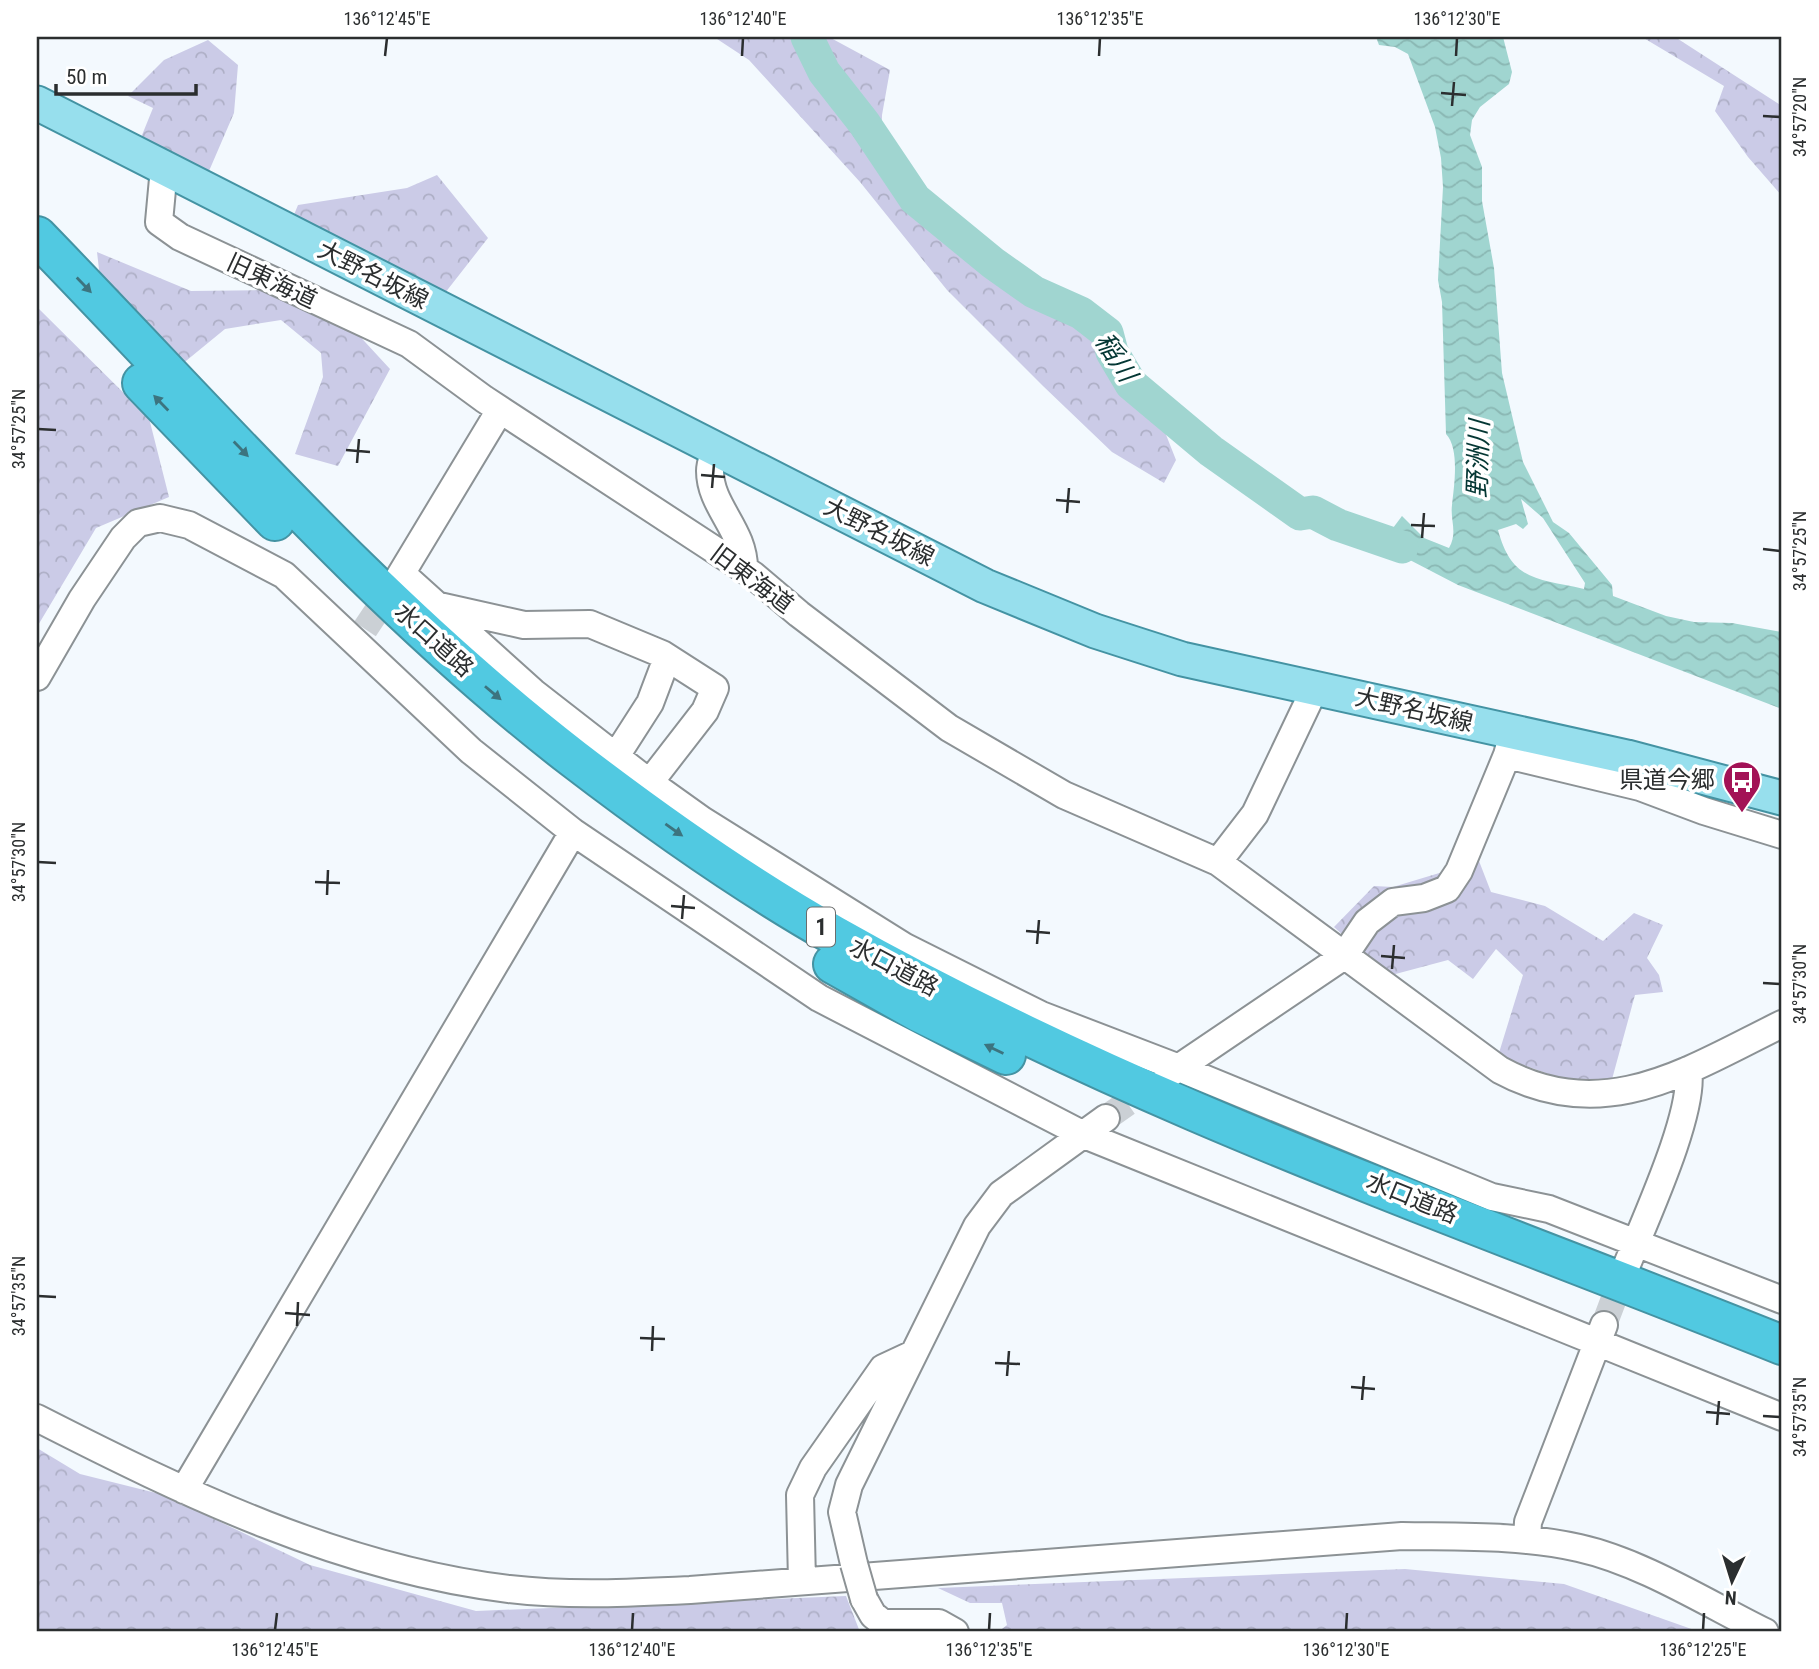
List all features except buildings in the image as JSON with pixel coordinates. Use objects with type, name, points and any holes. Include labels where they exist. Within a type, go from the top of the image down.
[{"type":"highway","name":"水口道路","points":[[37,236],[306,517],[397,606],[489,690],[574,759],[635,803],[726,866],[831,933],[940,992],[1094,1068],[1405,1196],[1782,1345]]},
{"type":"highway","name":"水口道路","points":[[37,274],[243,490],[353,599],[468,705],[600,810],[774,927],[920,1013],[1034,1069],[1383,1214],[1782,1372]]},
{"type":"main road","name":"大野名坂線","points":[[37,103],[985,586],[1071,621],[1182,659],[1315,688],[1510,743],[1628,757],[1782,798]]},
{"type":"street","name":"旧東海道","points":[[164,168],[159,222],[180,237],[409,344],[500,410],[744,570],[910,700],[986,752],[1065,795],[1217,862],[1500,1070],[1524,1084],[1559,1094],[1616,1094],[1644,1088],[1688,1070],[1782,1024]]},
{"type":"street","points":[[500,410],[399,579],[437,606],[533,692],[702,820],[905,947],[1041,1015],[1171,1073],[1492,1197],[1549,1209],[1782,1300]]},
{"type":"street","points":[[715,449],[710,471],[715,494],[745,551],[744,570]]},
{"type":"street","points":[[37,677],[82,598],[123,538],[138,523],[160,518],[190,525],[284,575],[360,637],[471,751],[573,832],[819,998],[1082,1133],[1601,1332],[1782,1417]]},
{"type":"street","points":[[437,606],[524,625],[590,624],[667,658],[715,688],[705,711],[650,782]]},
{"type":"street","points":[[616,756],[650,703],[667,658]]},
{"type":"street","points":[[1217,862],[1255,814],[1315,688]]},
{"type":"street","points":[[1171,1073],[1344,956],[1367,922],[1393,902],[1424,898],[1447,889],[1460,871],[1510,743],[1704,811],[1782,835]]},
{"type":"street","points":[[184,1490],[573,832]]},
{"type":"street","points":[[1624,1272],[1685,1113],[1691,1085],[1688,1070]]},
{"type":"street","points":[[955,1632],[939,1623],[883,1623],[873,1615],[864,1599],[842,1512],[849,1485],[985,1215],[1001,1194],[1106,1118]]},
{"type":"street","points":[[1527,1540],[1528,1522],[1601,1332]]},
{"type":"street","points":[[802,1581],[800,1496],[813,1468],[883,1368],[913,1354]]},
{"type":"street","points":[[37,1418],[184,1490],[250,1519],[337,1551],[431,1576],[511,1590],[607,1594],[1402,1536],[1527,1540],[1580,1548],[1626,1564],[1765,1632]]},
{"type":"green space","points":[[714,37],[829,37],[890,70],[882,115],[881,161],[947,234],[1095,336],[1161,422],[1176,460],[1164,483],[1112,452],[1043,386],[947,290],[860,182],[749,60]]},
{"type":"green space","points":[[1642,37],[1675,37],[1782,106],[1782,196],[1748,157],[1715,111],[1724,86]]},
{"type":"green space","points":[[208,40],[238,65],[234,113],[209,171],[140,140],[153,108],[128,96],[164,60]]},
{"type":"green space","points":[[437,175],[488,238],[445,293],[291,222],[298,205],[407,188]]},
{"type":"green space","points":[[97,252],[191,291],[266,290],[354,330],[390,369],[338,466],[295,454],[323,377],[321,353],[281,320],[225,329],[181,365],[100,278]]},
{"type":"green space","points":[[37,307],[149,418],[169,497],[96,528],[37,627]]},
{"type":"green space","points":[[1479,861],[1491,892],[1545,906],[1603,941],[1634,913],[1663,925],[1647,958],[1659,975],[1663,992],[1635,995],[1611,1083],[1574,1083],[1498,1056],[1523,975],[1496,949],[1473,979],[1448,960],[1388,976],[1334,927],[1374,886],[1393,887]]},
{"type":"green space","points":[[37,1448],[80,1474],[164,1495],[310,1565],[476,1611],[846,1596],[860,1632],[37,1632]]},
{"type":"green space","points":[[1405,1569],[1564,1584],[1700,1632],[998,1632],[1007,1625],[1002,1603],[970,1603],[938,1588]]},
{"type":"water","name":"野洲川","points":[[1376,37],[1503,37],[1512,72],[1509,84],[1480,107],[1472,120],[1470,135],[1482,167],[1482,201],[1494,268],[1502,373],[1523,462],[1553,522],[1569,533],[1612,585],[1613,596],[1666,616],[1694,622],[1732,623],[1782,632],[1782,709],[1458,585],[1356,532],[1390,532],[1402,516],[1424,538],[1449,548],[1453,532],[1455,458],[1446,434],[1442,302],[1438,280],[1443,187],[1441,158],[1435,127],[1408,54],[1395,47],[1379,45]],"holes":[[[1521,499],[1543,518],[1585,583],[1584,589],[1529,575],[1511,560],[1498,530],[1516,524],[1523,529],[1528,524]]]},
{"type":"waterway","name":"稲川","points":[[807,37],[824,72],[864,123],[915,199],[993,263],[1034,292],[1081,313],[1107,333],[1112,352],[1131,384],[1211,451],[1300,514],[1313,512],[1338,525],[1402,547]]},
{"type":"tunnel","points":[[365,629],[395,584]]},
{"type":"tunnel","points":[[1106,1118],[1156,1083]]},
{"type":"tunnel","points":[[1604,1325],[1624,1272]]},
{"type":"place","name":"県道今郷","points":[[1742,814]]}]
